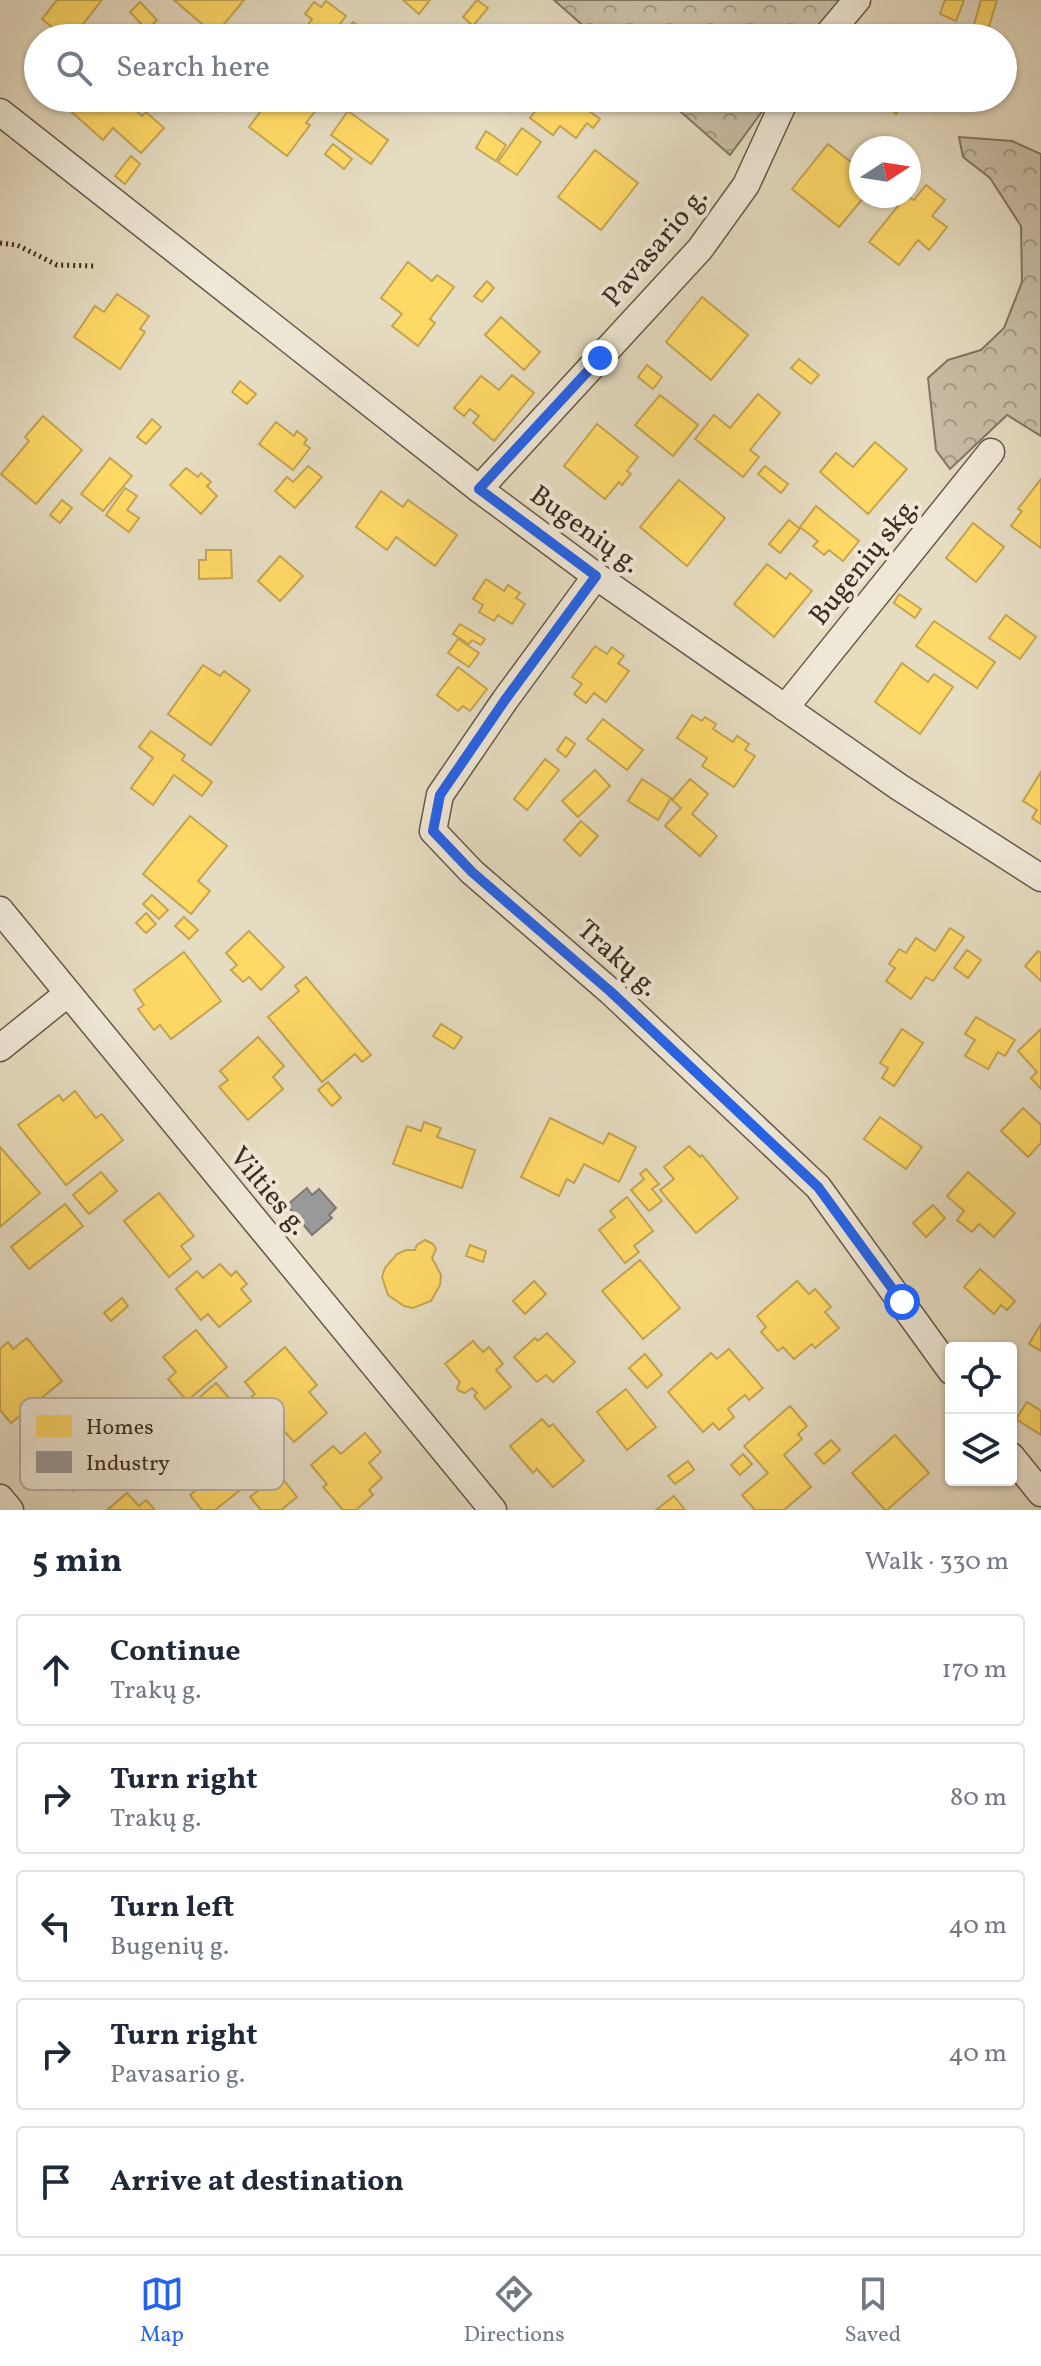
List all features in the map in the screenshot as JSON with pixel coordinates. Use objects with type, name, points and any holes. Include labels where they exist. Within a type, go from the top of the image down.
[{"type":"street","points":[[837,24],[857,0]]},
{"type":"street","name":"Bugenių g.","points":[[0,112],[479,489],[596,576],[899,787],[1041,878]]},
{"type":"street","name":"Pavasario g.","points":[[479,489],[700,249],[746,185],[780,112]]},
{"type":"street","name":"Bugenių skg.","points":[[785,708],[991,452]]},
{"type":"street","name":"Trakų g.","points":[[596,576],[440,795],[433,831],[472,872],[611,992],[818,1187],[945,1363]]},
{"type":"street","name":"Vilties g.","points":[[0,910],[493,1510]]},
{"type":"street","points":[[0,1048],[67,994]]},
{"type":"street","points":[[1017,1463],[1041,1493]]},
{"type":"street","points":[[0,1498],[10,1510]]},
{"type":"street","points":[[1031,1510],[1041,1508]]},
{"type":"path","points":[[0,243],[17,245],[57,265],[96,266]]},
{"type":"green space","points":[[554,0],[844,0],[826,24],[581,24]]},
{"type":"green space","points":[[681,112],[762,112],[730,155]]},
{"type":"green space","points":[[959,137],[1012,141],[1041,154],[1041,436],[1007,415],[950,469],[936,450],[928,378],[948,360],[981,350],[1004,328],[1022,282],[1021,226],[990,178],[963,157]]},
{"type":"building: Homes","points":[[57,0],[102,0],[83,24],[48,24],[42,19]]},
{"type":"building: Homes","points":[[174,0],[244,0],[224,24],[202,24]]},
{"type":"building: Homes","points":[[403,0],[430,0],[419,14]]},
{"type":"building: Homes","points":[[477,0],[488,8],[475,24],[463,17]]},
{"type":"building: Homes","points":[[945,0],[964,0],[956,21],[940,14]]},
{"type":"building: Homes","points":[[981,0],[997,0],[990,24],[974,24]]},
{"type":"building: Homes","points":[[326,1],[346,16],[340,24],[308,24],[312,19],[305,14],[314,2],[321,7]]},
{"type":"building: Homes","points":[[140,2],[157,20],[153,24],[141,24],[130,12]]},
{"type":"building: Homes","points":[[72,112],[138,112],[142,116],[146,112],[164,128],[141,153],[113,128],[103,140]]},
{"type":"building: Homes","points":[[260,112],[314,112],[306,123],[310,125],[287,156],[249,127]]},
{"type":"building: Homes","points":[[349,112],[388,140],[371,164],[331,135]]},
{"type":"building: Homes","points":[[534,112],[590,112],[600,119],[593,128],[587,123],[576,138],[560,126],[553,135],[530,118]]},
{"type":"building: Homes","points":[[522,128],[541,142],[517,175],[498,162]]},
{"type":"building: Homes","points":[[486,131],[506,145],[496,161],[476,148]]},
{"type":"building: Homes","points":[[333,144],[352,159],[344,169],[325,154]]},
{"type":"building: Homes","points":[[828,144],[849,161],[849,208],[855,208],[839,227],[792,189]]},
{"type":"building: Homes","points":[[595,150],[638,183],[601,230],[558,197]]},
{"type":"building: Homes","points":[[131,156],[140,164],[125,184],[115,176]]},
{"type":"building: Homes","points":[[926,185],[945,200],[932,216],[947,227],[929,250],[918,240],[899,265],[869,242],[896,208],[921,208],[921,191]]},
{"type":"building: Homes","points":[[408,262],[432,281],[437,275],[454,287],[430,319],[435,323],[418,346],[392,326],[402,314],[381,298]]},
{"type":"building: Homes","points":[[487,281],[494,288],[482,302],[474,296]]},
{"type":"building: Homes","points":[[117,294],[149,316],[140,329],[145,332],[120,369],[74,337],[95,306],[104,312]]},
{"type":"building: Homes","points":[[702,297],[748,335],[711,380],[666,342]]},
{"type":"building: Homes","points":[[501,317],[540,352],[524,370],[485,335]]},
{"type":"building: Homes","points":[[799,359],[819,375],[811,384],[791,368]]},
{"type":"building: Homes","points":[[647,365],[662,377],[653,389],[638,377]]},
{"type":"building: Homes","points":[[512,375],[534,393],[494,441],[473,423],[479,416],[470,409],[464,416],[454,408],[481,376],[499,390]]},
{"type":"building: Homes","points":[[240,381],[256,394],[247,404],[232,392]]},
{"type":"building: Homes","points":[[758,394],[780,413],[750,450],[759,457],[743,477],[695,439],[714,415],[730,428]]},
{"type":"building: Homes","points":[[660,395],[698,425],[673,456],[635,425]]},
{"type":"building: Homes","points":[[43,416],[82,450],[36,504],[1,474],[29,441],[25,437]]},
{"type":"building: Homes","points":[[152,419],[161,427],[146,444],[137,437]]},
{"type":"building: Homes","points":[[276,422],[294,436],[297,431],[307,439],[304,444],[310,448],[293,470],[259,444]]},
{"type":"building: Homes","points":[[597,424],[638,457],[627,471],[631,474],[622,485],[619,482],[605,499],[564,466]]},
{"type":"building: Homes","points":[[875,442],[907,469],[868,514],[820,472],[836,453],[853,467]]},
{"type":"building: Homes","points":[[110,458],[132,476],[103,511],[81,494]]},
{"type":"building: Homes","points":[[308,466],[322,477],[295,508],[275,491],[287,477],[293,482]]},
{"type":"building: Homes","points":[[765,466],[788,484],[781,493],[758,474]]},
{"type":"building: Homes","points":[[186,468],[198,477],[201,473],[211,482],[207,486],[217,496],[201,514],[170,485]]},
{"type":"building: Homes","points":[[1041,479],[1041,548],[1011,526],[1022,511],[1018,509]]},
{"type":"building: Homes","points":[[679,480],[725,518],[687,566],[640,527]]},
{"type":"building: Homes","points":[[125,488],[137,496],[127,510],[139,518],[129,532],[106,515]]},
{"type":"building: Homes","points":[[381,491],[403,507],[408,500],[457,535],[435,566],[396,537],[387,550],[356,527]]},
{"type":"building: Homes","points":[[62,500],[72,508],[60,523],[50,515]]},
{"type":"building: Homes","points":[[816,506],[859,541],[843,561],[829,550],[824,555],[813,546],[818,541],[800,527]]},
{"type":"building: Homes","points":[[789,520],[800,529],[780,553],[769,544]]},
{"type":"building: Homes","points":[[973,523],[1004,547],[976,582],[946,558]]},
{"type":"building: Homes","points":[[206,550],[231,550],[232,578],[199,579],[199,560],[206,560]]},
{"type":"building: Homes","points":[[280,556],[303,576],[280,601],[258,581]]},
{"type":"building: Homes","points":[[767,564],[786,579],[790,573],[812,591],[774,637],[734,604]]},
{"type":"building: Homes","points":[[486,579],[504,591],[508,585],[520,593],[516,598],[525,604],[512,624],[498,615],[494,621],[479,612],[483,605],[473,599]]},
{"type":"building: Homes","points":[[899,594],[921,609],[915,618],[894,603]]},
{"type":"building: Homes","points":[[1006,615],[1036,637],[1020,659],[989,638]]},
{"type":"building: Homes","points":[[934,621],[995,662],[977,688],[916,646]]},
{"type":"building: Homes","points":[[460,624],[485,639],[481,645],[472,640],[469,644],[453,634]]},
{"type":"building: Homes","points":[[458,639],[479,653],[469,667],[448,653]]},
{"type":"building: Homes","points":[[595,646],[607,654],[612,647],[624,656],[618,663],[629,671],[606,702],[594,693],[586,703],[574,694],[582,684],[572,677]]},
{"type":"building: Homes","points":[[902,663],[928,682],[934,674],[953,687],[920,734],[875,702]]},
{"type":"building: Homes","points":[[203,665],[220,676],[224,671],[250,690],[211,745],[168,714]]},
{"type":"building: Homes","points":[[458,667],[487,689],[470,711],[463,706],[458,711],[437,695]]},
{"type":"building: Homes","points":[[692,715],[702,721],[705,717],[716,724],[713,729],[733,742],[737,736],[749,744],[745,750],[755,756],[734,787],[702,766],[707,758],[677,738]]},
{"type":"building: Homes","points":[[603,719],[643,750],[627,770],[587,739]]},
{"type":"building: Homes","points":[[151,731],[185,755],[182,760],[212,782],[202,796],[174,775],[153,805],[131,788],[153,758],[139,747]]},
{"type":"building: Homes","points":[[566,737],[575,744],[566,757],[557,750]]},
{"type":"building: Homes","points":[[545,759],[559,770],[527,810],[514,799]]},
{"type":"building: Homes","points":[[595,770],[610,786],[578,817],[562,801]]},
{"type":"building: Homes","points":[[1041,772],[1041,824],[1032,818],[1037,810],[1023,801]]},
{"type":"building: Homes","points":[[642,779],[671,798],[658,820],[628,801]]},
{"type":"building: Homes","points":[[690,779],[708,794],[692,814],[717,836],[700,856],[665,826],[681,808],[672,800]]},
{"type":"building: Homes","points":[[190,816],[227,846],[198,881],[210,891],[191,914],[143,874]]},
{"type":"building: Homes","points":[[581,821],[598,836],[580,856],[564,840]]},
{"type":"building: Homes","points":[[152,895],[168,910],[159,919],[143,904]]},
{"type":"building: Homes","points":[[146,913],[156,924],[146,933],[136,923]]},
{"type":"building: Homes","points":[[184,917],[198,930],[189,939],[175,926]]},
{"type":"building: Homes","points":[[950,928],[964,937],[933,981],[926,977],[911,999],[886,981],[895,968],[889,964],[899,949],[906,953],[916,938],[935,951]]},
{"type":"building: Homes","points":[[249,931],[284,967],[261,990],[249,977],[243,982],[231,970],[237,965],[226,953]]},
{"type":"building: Homes","points":[[967,950],[981,960],[968,978],[954,968]]},
{"type":"building: Homes","points":[[1038,951],[1041,953],[1041,981],[1025,966]]},
{"type":"building: Homes","points":[[184,952],[221,1001],[171,1039],[160,1025],[154,1030],[138,1009],[144,1005],[134,990]]},
{"type":"building: Homes","points":[[306,977],[371,1055],[362,1062],[355,1054],[322,1082],[268,1017],[299,991],[295,986]]},
{"type":"building: Homes","points":[[976,1017],[1015,1040],[1005,1056],[998,1052],[988,1069],[965,1056],[975,1040],[965,1034]]},
{"type":"building: Homes","points":[[441,1024],[462,1037],[454,1049],[433,1036]]},
{"type":"building: Homes","points":[[902,1029],[923,1043],[894,1086],[882,1078],[888,1068],[880,1063]]},
{"type":"building: Homes","points":[[1041,1029],[1041,1089],[1031,1078],[1037,1072],[1018,1051]]},
{"type":"building: Homes","points":[[258,1037],[284,1066],[273,1077],[283,1089],[248,1120],[219,1087],[228,1080],[220,1071]]},
{"type":"building: Homes","points":[[328,1082],[341,1098],[332,1106],[318,1090]]},
{"type":"building: Homes","points":[[75,1091],[96,1118],[102,1114],[123,1140],[66,1185],[18,1125],[59,1095],[63,1101]]},
{"type":"building: Homes","points":[[1023,1108],[1041,1125],[1041,1143],[1028,1157],[1001,1131]]},
{"type":"building: Homes","points":[[880,1117],[922,1147],[906,1169],[864,1139]]},
{"type":"building: Homes","points":[[550,1118],[603,1144],[609,1133],[636,1147],[619,1182],[584,1164],[574,1183],[567,1179],[559,1196],[521,1177]]},
{"type":"building: Homes","points":[[424,1122],[441,1128],[437,1137],[475,1150],[462,1188],[393,1164],[407,1126],[421,1131]]},
{"type":"building: Homes","points":[[689,1146],[700,1157],[702,1155],[738,1198],[696,1233],[660,1190],[674,1179],[664,1167]]},
{"type":"building: Homes","points":[[0,1147],[40,1193],[0,1227]]},
{"type":"building: Homes","points":[[646,1169],[659,1184],[652,1189],[662,1201],[649,1211],[631,1190],[644,1179],[640,1174]]},
{"type":"building: Homes","points":[[101,1172],[117,1191],[89,1214],[73,1195]]},
{"type":"building: Homes","points":[[968,1172],[1015,1213],[994,1237],[979,1224],[972,1232],[957,1220],[964,1211],[947,1196]]},
{"type":"building: Homes","points":[[159,1193],[194,1236],[181,1246],[191,1259],[169,1277],[124,1221]]},
{"type":"building: Homes","points":[[627,1197],[653,1231],[634,1246],[639,1252],[625,1263],[599,1230],[615,1217],[610,1211]]},
{"type":"building: Homes","points":[[65,1204],[83,1226],[29,1269],[11,1247]]},
{"type":"building: Homes","points":[[933,1205],[945,1218],[926,1237],[913,1223]]},
{"type":"building: Homes","points":[[425,1240],[436,1249],[432,1258],[441,1275],[440,1285],[431,1301],[413,1308],[404,1306],[388,1295],[382,1277],[385,1268],[397,1254],[415,1250]]},
{"type":"building: Homes","points":[[470,1245],[486,1251],[483,1262],[466,1256]]},
{"type":"building: Homes","points":[[640,1260],[680,1308],[643,1339],[602,1291]]},
{"type":"building: Homes","points":[[220,1264],[231,1276],[236,1271],[247,1284],[241,1289],[251,1301],[219,1327],[208,1314],[201,1320],[176,1289],[197,1271],[203,1278]]},
{"type":"building: Homes","points":[[980,1269],[1015,1301],[1007,1310],[1001,1305],[994,1314],[964,1287]]},
{"type":"building: Homes","points":[[534,1281],[546,1294],[525,1314],[513,1301]]},
{"type":"building: Homes","points":[[797,1281],[809,1294],[815,1289],[831,1307],[825,1312],[839,1328],[815,1348],[812,1344],[794,1359],[783,1347],[778,1351],[761,1332],[766,1327],[757,1316]]},
{"type":"building: Homes","points":[[122,1298],[128,1306],[111,1321],[104,1313]]},
{"type":"building: Homes","points":[[1041,1324],[1041,1351],[1029,1344]]},
{"type":"building: Homes","points":[[196,1330],[227,1367],[191,1398],[184,1398],[168,1379],[176,1372],[163,1357]]},
{"type":"building: Homes","points":[[547,1333],[575,1362],[553,1382],[546,1375],[537,1382],[514,1357],[535,1338],[538,1341]]},
{"type":"building: Homes","points":[[27,1338],[62,1381],[41,1398],[20,1398],[20,1416],[11,1423],[0,1410],[0,1349],[8,1342],[13,1349]]},
{"type":"building: Homes","points":[[473,1341],[483,1352],[489,1347],[503,1364],[496,1370],[511,1387],[485,1409],[474,1396],[477,1393],[472,1388],[465,1393],[459,1391],[460,1382],[445,1364]]},
{"type":"building: Homes","points":[[285,1347],[317,1385],[309,1392],[327,1413],[294,1442],[284,1431],[284,1398],[252,1398],[255,1394],[245,1382]]},
{"type":"building: Homes","points":[[729,1349],[763,1388],[749,1400],[745,1395],[728,1409],[734,1417],[719,1430],[713,1423],[703,1432],[668,1392],[711,1353],[717,1359]]},
{"type":"building: Homes","points":[[645,1354],[662,1375],[647,1388],[629,1368]]},
{"type":"building: Homes","points":[[216,1383],[229,1398],[199,1398]]},
{"type":"building: Homes","points":[[626,1389],[656,1427],[627,1450],[597,1412]]},
{"type":"building: Homes","points":[[1027,1402],[1041,1411],[1041,1435],[1017,1420]]},
{"type":"building: Homes","points":[[790,1406],[807,1426],[798,1434],[802,1439],[784,1455],[811,1487],[784,1510],[755,1510],[742,1495],[768,1473],[744,1446]]},
{"type":"building: Homes","points":[[542,1419],[549,1427],[553,1424],[584,1461],[553,1487],[537,1469],[533,1473],[510,1446]]},
{"type":"building: Homes","points":[[365,1433],[381,1452],[369,1463],[382,1478],[369,1490],[373,1495],[356,1510],[343,1510],[323,1487],[327,1484],[311,1465],[333,1446],[341,1454]]},
{"type":"building: Homes","points":[[895,1435],[929,1473],[885,1510],[852,1473]]},
{"type":"building: Homes","points":[[831,1440],[840,1450],[824,1464],[815,1454]]},
{"type":"building: Homes","points":[[743,1454],[752,1464],[740,1475],[731,1465]]},
{"type":"building: Homes","points":[[688,1461],[694,1470],[675,1484],[668,1476]]},
{"type":"building: Homes","points":[[284,1480],[297,1497],[281,1510],[261,1510],[250,1497],[259,1490],[284,1490]]},
{"type":"building: Homes","points":[[196,1490],[239,1491],[215,1510],[202,1510],[190,1495]]},
{"type":"building: Homes","points":[[127,1493],[139,1506],[146,1500],[155,1510],[107,1510]]},
{"type":"building: Homes","points":[[674,1496],[685,1510],[656,1510]]},
{"type":"building: Industry","points":[[307,1188],[312,1195],[319,1189],[336,1208],[329,1215],[332,1218],[312,1235],[287,1205]]},
{"type":"route","points":[[600,358],[479,489],[596,576],[440,795],[433,831],[472,872],[611,992],[818,1187],[902,1302]]}]
